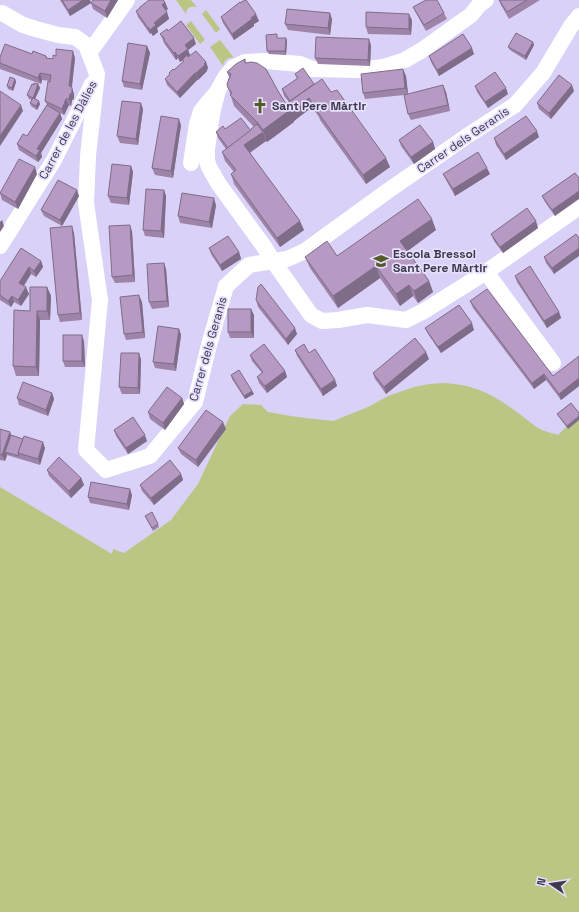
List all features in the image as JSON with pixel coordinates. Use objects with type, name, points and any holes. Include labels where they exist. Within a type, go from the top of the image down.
[{"type":"street","points":[[89,53],[127,0]]},
{"type":"street","points":[[486,0],[479,5],[471,15],[410,58],[383,67],[359,70],[313,69],[303,64],[265,61],[245,62],[234,67],[222,81],[218,90],[212,114],[207,149],[207,161],[212,174],[311,315],[322,321],[367,315],[406,320],[424,311],[486,272],[579,206]]},
{"type":"street","name":"Carrer dels Geranis","points":[[4,10],[23,25],[58,35],[74,37],[86,45],[97,74],[88,156],[86,203],[100,300],[86,450],[106,470],[150,456],[195,402],[226,286],[249,265],[287,259],[305,251],[389,190],[470,134],[516,105],[543,73],[571,26],[579,16]]},
{"type":"street","name":"Carrer de les Dàlies","points":[[0,246],[54,160],[97,74]]},
{"type":"street","points":[[191,163],[197,124],[201,111],[218,90]]},
{"type":"street","points":[[486,272],[552,363]]},
{"type":"green space","points":[[176,0],[191,0],[197,7],[193,6],[189,8],[186,14]]},
{"type":"green space","points":[[206,10],[220,29],[216,33],[202,14]]},
{"type":"green space","points":[[191,21],[205,40],[200,44],[186,25]]},
{"type":"green space","points":[[220,40],[234,58],[227,59],[223,66],[210,47]]},
{"type":"green space","points":[[445,383],[467,386],[486,393],[503,402],[538,428],[558,435],[579,412],[579,912],[0,912],[0,487],[112,554],[113,549],[124,553],[171,520],[198,484],[230,416],[243,404],[261,405],[268,412],[333,421],[368,407],[388,396],[414,387]]},
{"type":"building","points":[[62,0],[83,0],[68,10]]},
{"type":"building","points":[[93,0],[111,0],[105,11],[91,3]]},
{"type":"building","points":[[149,0],[163,0],[165,2],[162,5],[167,12],[154,23],[156,25],[150,30],[136,11]]},
{"type":"building","points":[[245,0],[256,14],[251,18],[252,19],[232,34],[221,17],[240,2]]},
{"type":"building","points":[[426,0],[437,0],[444,13],[424,25],[413,7]]},
{"type":"building","points":[[499,0],[527,0],[507,12]]},
{"type":"building","points":[[287,9],[330,13],[328,28],[285,24]]},
{"type":"building","points":[[366,12],[409,14],[409,29],[366,27]]},
{"type":"building","points":[[181,21],[194,38],[185,45],[188,49],[178,56],[160,34],[167,29],[168,31]]},
{"type":"building","points":[[516,33],[533,42],[525,56],[508,47]]},
{"type":"building","points":[[277,34],[277,38],[286,38],[285,51],[267,51],[266,35]]},
{"type":"building","points":[[463,34],[472,48],[437,70],[429,56]]},
{"type":"building","points":[[316,37],[369,39],[368,60],[315,58]]},
{"type":"building","points":[[128,43],[147,46],[140,84],[122,81]]},
{"type":"building","points":[[5,44],[32,54],[33,51],[46,56],[46,58],[53,59],[53,55],[56,56],[56,49],[73,51],[69,86],[72,88],[72,93],[70,94],[69,99],[66,99],[62,109],[45,101],[48,81],[50,82],[51,75],[40,73],[38,78],[0,63],[0,57]]},
{"type":"building","points":[[196,51],[206,62],[204,64],[205,65],[177,92],[165,79],[173,69],[174,70],[184,61],[182,60],[187,55],[188,57]]},
{"type":"building","name":"Sant Pere Màrtir","points":[[245,59],[245,63],[257,63],[266,69],[290,110],[263,130],[230,95],[232,93],[228,88],[227,84],[231,74],[227,72],[236,64]]},
{"type":"building","points":[[303,68],[314,84],[290,101],[282,89],[298,78],[295,74]]},
{"type":"building","points":[[403,69],[405,88],[363,93],[361,74]]},
{"type":"building","points":[[495,72],[506,88],[485,102],[475,86]]},
{"type":"building","points":[[559,75],[572,85],[549,113],[537,103]]},
{"type":"building","points":[[10,77],[15,79],[12,88],[7,86]]},
{"type":"building","points":[[322,79],[331,92],[337,90],[386,158],[363,175],[309,98],[290,112],[286,104]]},
{"type":"building","points":[[34,83],[38,84],[33,98],[27,95],[32,84],[34,85]]},
{"type":"building","points":[[443,85],[448,105],[408,114],[404,95]]},
{"type":"building","points":[[0,91],[21,105],[0,136]]},
{"type":"building","points":[[33,98],[39,101],[36,106],[30,103]]},
{"type":"building","points":[[122,101],[141,103],[136,139],[117,136]]},
{"type":"building","points":[[47,105],[60,113],[37,149],[40,150],[36,156],[17,144],[23,134],[27,136]]},
{"type":"building","points":[[161,116],[179,119],[171,171],[152,168]]},
{"type":"building","points":[[526,116],[537,131],[504,154],[494,138]]},
{"type":"building","points":[[241,118],[251,131],[228,148],[216,132],[223,126],[225,129]]},
{"type":"building","points":[[257,124],[263,132],[244,145],[300,221],[277,238],[231,174],[236,170],[222,152]]},
{"type":"building","points":[[420,125],[433,142],[411,157],[399,140]]},
{"type":"building","points":[[478,152],[487,168],[453,189],[443,174]]},
{"type":"building","points":[[19,159],[35,167],[15,202],[0,193]]},
{"type":"building","points":[[112,164],[131,166],[127,198],[108,196]]},
{"type":"building","points":[[575,173],[579,178],[579,191],[552,210],[542,196]]},
{"type":"building","points":[[58,180],[77,190],[60,220],[41,210]]},
{"type":"building","points":[[146,189],[164,190],[161,231],[143,230]]},
{"type":"building","points":[[182,193],[214,198],[209,222],[178,216]]},
{"type":"building","name":"Escola Bressol Sant Pere Màrtir","points":[[418,199],[432,219],[400,241],[429,281],[414,291],[409,285],[396,294],[376,266],[333,296],[305,257],[327,241],[337,256]]},
{"type":"building","points":[[527,208],[536,221],[500,247],[491,234]]},
{"type":"building","points":[[130,225],[133,275],[112,277],[109,226]]},
{"type":"building","points":[[72,226],[80,313],[58,315],[50,228]]},
{"type":"building","points":[[576,234],[579,238],[579,248],[552,268],[544,257]]},
{"type":"building","points":[[228,236],[239,252],[220,265],[209,248]]},
{"type":"building","points":[[21,248],[41,261],[34,271],[29,267],[19,283],[26,287],[18,300],[12,296],[8,301],[0,295],[0,281]]},
{"type":"building","points":[[164,263],[167,301],[149,302],[147,264]]},
{"type":"building","points":[[530,266],[559,312],[544,321],[515,276]]},
{"type":"building","points":[[261,284],[295,328],[286,339],[256,300],[258,287]]},
{"type":"building","points":[[30,287],[47,287],[47,311],[37,311],[36,367],[13,366],[14,310],[30,311]]},
{"type":"building","points":[[487,289],[553,376],[579,356],[579,378],[559,394],[544,374],[532,383],[470,301]]},
{"type":"building","points":[[139,295],[143,332],[124,334],[120,297]]},
{"type":"building","points":[[459,305],[472,323],[438,347],[425,328]]},
{"type":"building","points":[[228,309],[251,309],[251,332],[228,332]]},
{"type":"building","points":[[158,326],[179,329],[174,364],[153,362]]},
{"type":"building","points":[[63,335],[82,335],[82,361],[63,361]]},
{"type":"building","points":[[415,338],[426,352],[384,387],[373,373]]},
{"type":"building","points":[[264,344],[285,371],[265,386],[257,377],[263,372],[250,355]]},
{"type":"building","points":[[304,344],[309,353],[315,349],[335,380],[321,389],[295,350]]},
{"type":"building","points":[[121,353],[139,353],[138,388],[119,387]]},
{"type":"building","points":[[239,370],[252,391],[244,396],[231,375]]},
{"type":"building","points":[[23,382],[52,393],[46,410],[17,398]]},
{"type":"building","points":[[167,387],[182,398],[163,423],[148,412]]},
{"type":"building","points":[[571,403],[579,413],[579,416],[567,426],[557,414]]},
{"type":"building","points":[[206,410],[223,422],[196,460],[178,448]]},
{"type":"building","points":[[133,417],[145,435],[126,448],[114,430]]},
{"type":"building","points":[[0,429],[10,432],[2,455],[0,454]]},
{"type":"building","points":[[11,435],[23,439],[18,453],[19,456],[5,452]]},
{"type":"building","points":[[24,436],[43,442],[38,459],[18,453]]},
{"type":"building","points":[[59,457],[81,478],[69,491],[47,470]]},
{"type":"building","points":[[170,460],[181,474],[151,498],[140,485]]},
{"type":"building","points":[[91,482],[130,489],[127,504],[88,497]]},
{"type":"building","points":[[152,512],[158,524],[152,528],[145,516]]},
{"type":"place","name":"Sant Pere Màrtir","points":[[260,106]]},
{"type":"place","name":"Escola Bressol Sant Pere Màrtir","points":[[381,261]]}]
